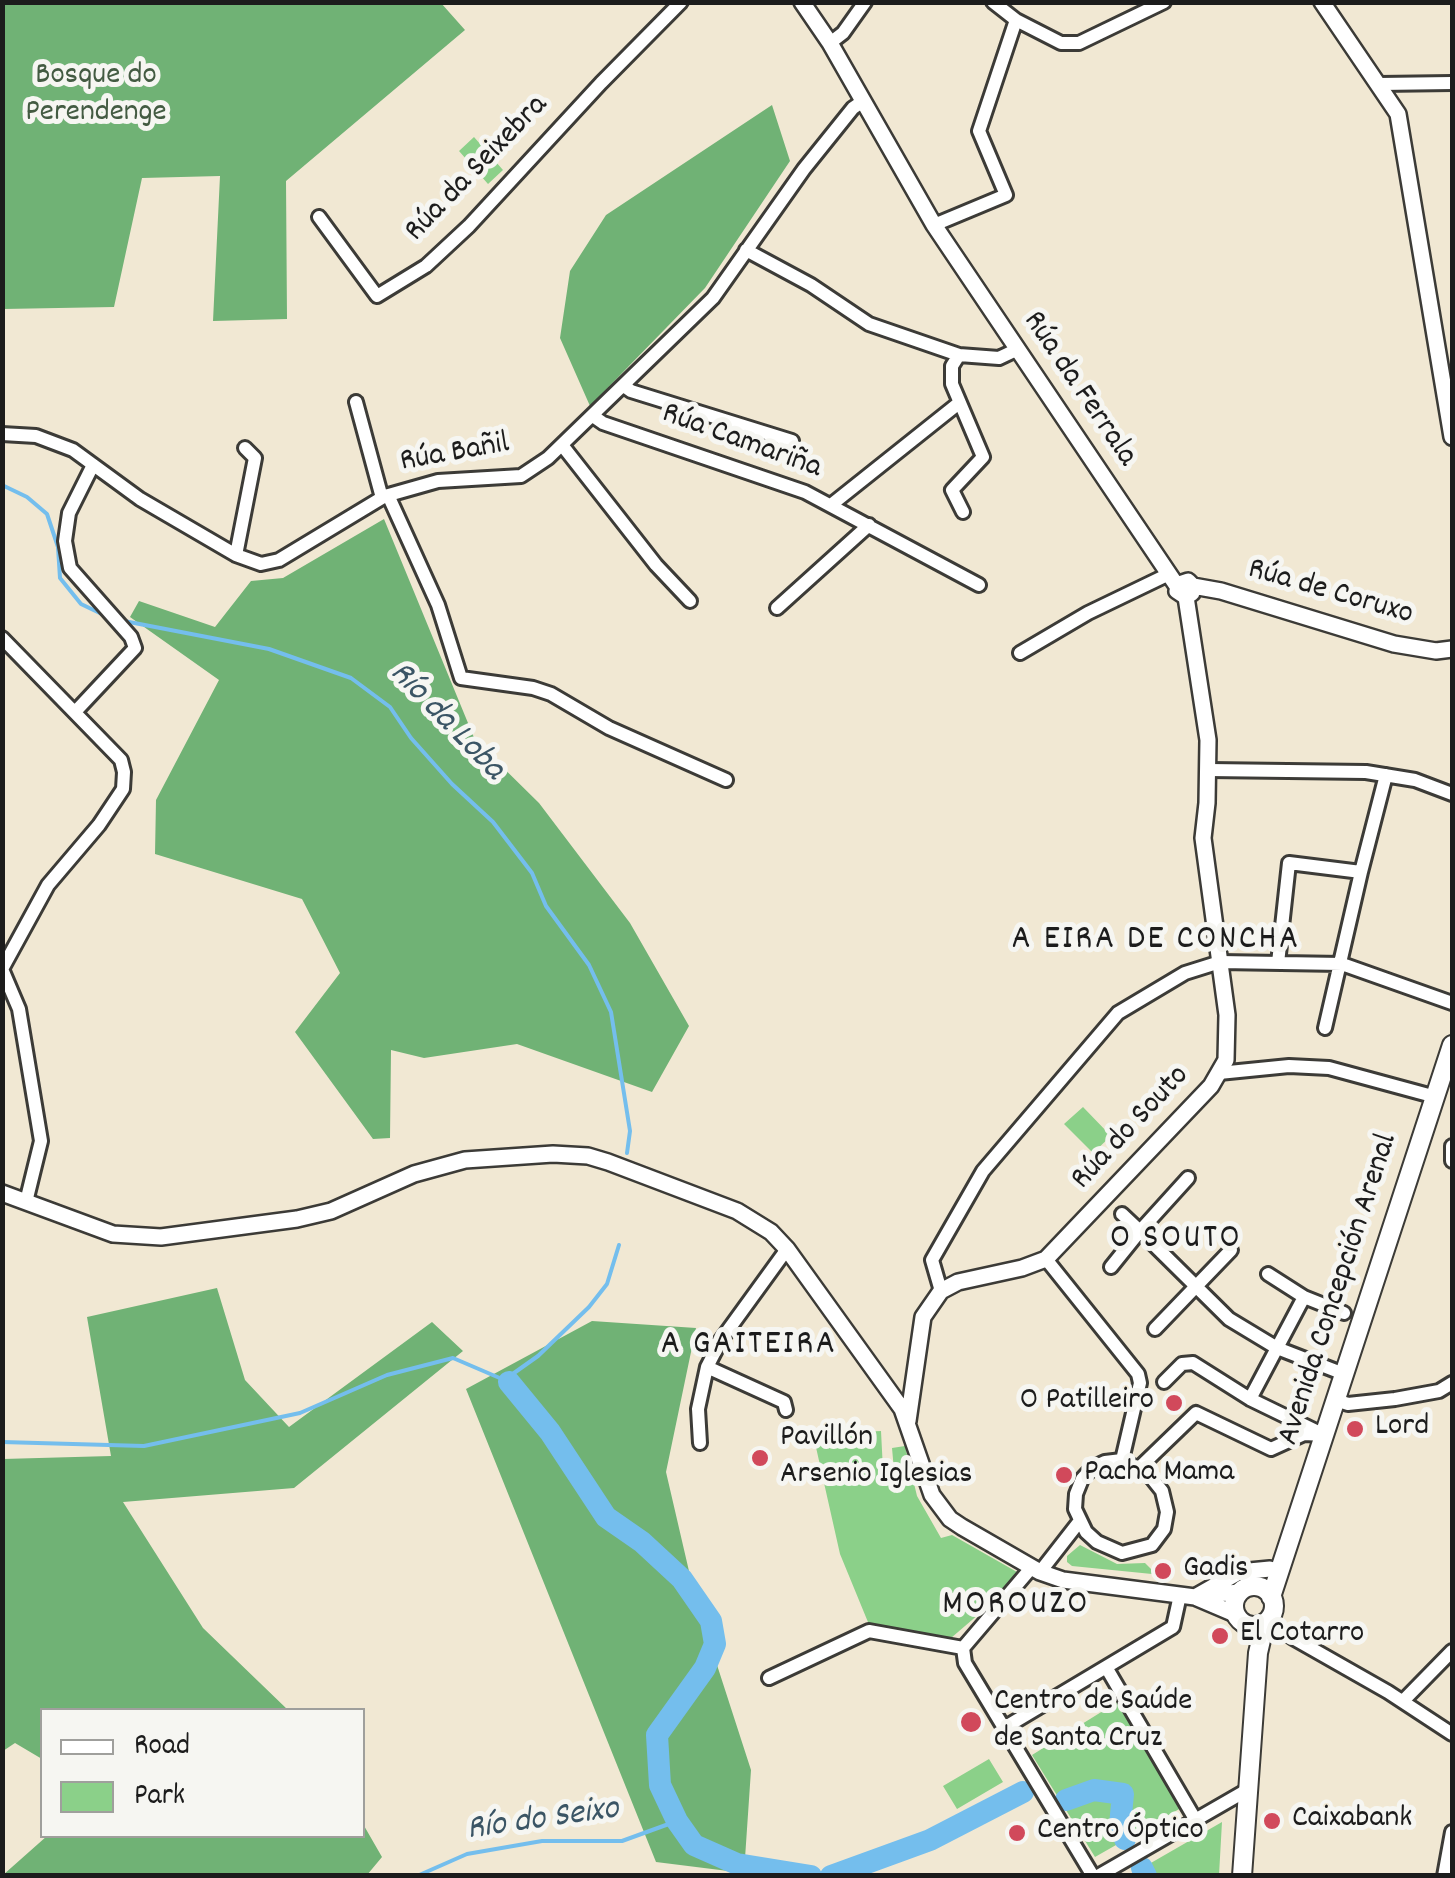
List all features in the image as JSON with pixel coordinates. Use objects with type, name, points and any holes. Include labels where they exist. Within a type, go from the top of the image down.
[{"type":"main road","name":"Avenida Concepción Arenal","points":[[1242,1876],[1259,1650],[1254,1621],[1274,1609],[1271,1596],[1452,1045]]},
{"type":"main road","name":"Avenida Concepción Arenal","points":[[1245,1590],[1284,1555]]},
{"type":"main road","points":[[1254,1621],[1234,1602],[1245,1590],[1262,1588],[1271,1596]]},
{"type":"street","name":"Rúa da Seixebra","points":[[318,216],[377,296],[426,266],[469,226],[600,83],[681,2]]},
{"type":"street","name":"Rúa da Ferrala","points":[[802,2],[830,42],[934,225],[1181,586]]},
{"type":"street","points":[[830,42],[843,33],[864,2]]},
{"type":"street","points":[[993,2],[1016,20],[1061,43],[1078,43],[1164,2]]},
{"type":"street","points":[[1322,2],[1398,114],[1452,436]]},
{"type":"street","points":[[934,225],[1006,196],[979,132],[1016,20]]},
{"type":"street","points":[[1380,84],[1452,84]]},
{"type":"street","name":"Rúa Bañil","points":[[2,434],[36,436],[73,450],[140,499],[236,554],[262,564],[279,560],[385,496],[438,481],[520,476],[562,445],[713,298],[804,170],[853,108],[863,101]]},
{"type":"street","points":[[746,250],[811,285],[869,324],[960,355],[999,358],[1018,349]]},
{"type":"street","points":[[960,355],[952,366],[952,384],[984,458],[952,490],[963,512]]},
{"type":"street","points":[[624,386],[631,392],[792,440]]},
{"type":"street","points":[[356,402],[385,496],[438,605],[461,678],[551,694],[610,728],[726,780]]},
{"type":"street","points":[[831,504],[959,402]]},
{"type":"street","name":"Rúa Camariña","points":[[592,416],[804,492],[979,585]]},
{"type":"street","points":[[562,445],[656,566],[690,601]]},
{"type":"street","points":[[236,554],[255,458],[246,448]]},
{"type":"street","points":[[76,712],[135,648],[131,636],[70,568],[66,541],[70,513],[93,466]]},
{"type":"street","points":[[777,608],[869,525]]},
{"type":"street","points":[[1020,652],[1088,612],[1181,586]]},
{"type":"street","name":"Rúa de Coruxo","points":[[1181,586],[1221,590],[1407,648],[1452,649]]},
{"type":"street","name":"Rúa do Souto","points":[[1046,1259],[1220,1074],[1226,1060],[1229,1045],[1203,838],[1208,740],[1181,586]]},
{"type":"street","points":[[2,638],[122,760],[124,789],[48,885],[2,969],[20,1010],[41,1142],[26,1202]]},
{"type":"street","points":[[1208,770],[1386,774],[1452,794]]},
{"type":"street","points":[[1325,1028],[1386,774]]},
{"type":"street","points":[[1278,963],[1289,863],[1361,872]]},
{"type":"street","points":[[941,1290],[932,1260],[983,1170],[1118,1013],[1185,974],[1220,962],[1342,964],[1452,1003]]},
{"type":"street","points":[[1220,1074],[1290,1066],[1329,1068],[1436,1096]]},
{"type":"street","points":[[1452,1146],[1452,1161]]},
{"type":"street","points":[[2,1193],[114,1234],[161,1237],[297,1220],[331,1210],[414,1174],[465,1160],[553,1154],[588,1156],[608,1162],[737,1211],[771,1232],[908,1421],[922,1472],[938,1505],[962,1528],[1063,1580],[1191,1596],[1245,1590]]},
{"type":"street","points":[[1111,1267],[1188,1178]]},
{"type":"street","points":[[1122,1214],[1229,1319],[1277,1348],[1344,1374]]},
{"type":"street","points":[[700,1442],[698,1409],[707,1367],[731,1326],[787,1249]]},
{"type":"street","points":[[1155,1328],[1232,1250]]},
{"type":"street","points":[[908,1421],[923,1318],[941,1290],[1046,1259],[1138,1374],[1140,1382],[1122,1460]]},
{"type":"street","points":[[1268,1274],[1304,1297],[1344,1313]]},
{"type":"street","points":[[1250,1399],[1304,1297]]},
{"type":"street","points":[[1164,1382],[1188,1362],[1250,1399],[1324,1435]]},
{"type":"street","points":[[707,1367],[784,1402],[786,1410]]},
{"type":"street","points":[[1336,1400],[1348,1404],[1395,1399],[1452,1384]]},
{"type":"street","points":[[1139,1468],[1196,1413],[1272,1449],[1304,1434],[1324,1435]]},
{"type":"street","points":[[1122,1460],[1139,1468],[1162,1491],[1167,1512],[1164,1529],[1152,1545],[1122,1552],[1097,1542],[1080,1522],[1076,1494],[1082,1479],[1105,1462],[1122,1460]]},
{"type":"street","points":[[963,1648],[1080,1522]]},
{"type":"street","points":[[1004,1728],[1173,1627],[1191,1596],[1240,1572],[1270,1569]]},
{"type":"street","points":[[1191,1596],[1285,1633],[1452,1734]]},
{"type":"street","points":[[769,1678],[870,1631],[963,1648]]},
{"type":"street","points":[[1259,1650],[1273,1636],[1285,1633]]},
{"type":"street","points":[[963,1648],[965,1663],[1096,1876],[1249,1789]]},
{"type":"street","points":[[1402,1701],[1452,1651]]},
{"type":"street","points":[[1106,1667],[1195,1820]]},
{"type":"street","points":[[1444,1876],[1452,1832]]},
{"type":"green space","name":"Bosque do Perendenge","points":[[2,3],[441,3],[465,30],[286,181],[287,319],[213,321],[220,176],[142,178],[114,307],[3,309]]},
{"type":"green space","points":[[772,105],[790,161],[705,288],[590,406],[560,338],[570,271],[606,215]]},
{"type":"green space","points":[[474,137],[503,170],[488,184],[459,151]]},
{"type":"green space","points":[[384,519],[475,740],[539,803],[630,923],[689,1026],[652,1092],[517,1044],[424,1058],[391,1050],[390,1138],[373,1139],[295,1032],[340,973],[302,899],[155,854],[156,800],[219,680],[130,617],[139,601],[215,627],[251,581],[283,578]]},
{"type":"green space","points":[[1083,1107],[1111,1136],[1093,1153],[1064,1124]]},
{"type":"green space","points":[[217,1288],[245,1380],[289,1427],[432,1322],[463,1351],[294,1488],[123,1502],[203,1628],[286,1708],[40,1708],[40,1758],[15,1743],[3,1751],[3,1459],[111,1456],[87,1317]]},
{"type":"green space","points":[[592,1321],[696,1328],[666,1472],[695,1597],[751,1770],[744,1873],[656,1862],[466,1389]]},
{"type":"green space","points":[[881,1431],[883,1470],[894,1470],[892,1448],[905,1446],[917,1496],[941,1538],[952,1535],[1017,1572],[986,1608],[951,1638],[939,1641],[870,1627],[840,1554],[813,1434]]},
{"type":"green space","points":[[1080,1545],[1117,1564],[1145,1563],[1152,1574],[1072,1566],[1067,1556]]},
{"type":"green space","points":[[1119,1701],[1181,1808],[1095,1857],[1032,1755]]},
{"type":"green space","points":[[989,1759],[1003,1782],[957,1809],[943,1786]]},
{"type":"green space","points":[[1222,1822],[1219,1875],[1130,1875]]},
{"type":"green space","points":[[365,1827],[382,1857],[367,1875],[3,1875],[45,1838],[365,1838]]},
{"type":"waterway","name":"Río da Loba","points":[[2,485],[27,497],[47,514],[58,547],[60,578],[81,604],[106,616]]},
{"type":"waterway","name":"Río da Loba","points":[[124,621],[269,649],[351,678],[390,707],[411,738],[452,784],[493,822],[532,873],[546,906],[589,965],[611,1012],[630,1131],[627,1153]]},
{"type":"waterway","points":[[2,1442],[144,1446],[300,1413],[387,1375],[453,1358],[509,1382],[514,1373],[538,1356],[589,1307],[607,1284],[619,1245]]},
{"type":"waterway","name":"Río da Loba","points":[[509,1382],[550,1432],[606,1517],[642,1542],[682,1579],[711,1621],[715,1644],[705,1668],[657,1735],[660,1785],[677,1821],[694,1845],[737,1864],[811,1876]]},
{"type":"waterway","name":"Río da Loba","points":[[1066,1800],[1094,1790],[1123,1794],[1120,1825],[1125,1839]]},
{"type":"waterway","name":"Río da Loba","points":[[831,1876],[930,1840],[1023,1792]]},
{"type":"waterway","name":"Río do Seixo","points":[[417,1876],[467,1854],[542,1841],[622,1841],[677,1821]]},
{"type":"waterway","name":"Río da Loba","points":[[1142,1868],[1146,1876]]},
{"type":"place","name":"O Patilleiro","points":[[1174,1403]]},
{"type":"place","name":"Lord","points":[[1355,1429]]},
{"type":"place","name":"Pavillón Arsenio Iglesias","points":[[760,1458]]},
{"type":"place","name":"Pacha Mama","points":[[1064,1475]]},
{"type":"place","name":"Gadis","points":[[1163,1571]]},
{"type":"place","name":"El Cotarro","points":[[1220,1636]]},
{"type":"place","name":"Centro de Saúde de Santa Cruz","points":[[971,1722]]},
{"type":"place","name":"Caixabank","points":[[1272,1821]]},
{"type":"place","name":"Centro Óptico","points":[[1017,1833]]},
{"type":"district","name":"A EIRA DE CONCHA","points":[[1156,942]]},
{"type":"district","name":"O SOUTO","points":[[1176,1241]]},
{"type":"district","name":"A GAITEIRA","points":[[749,1347]]},
{"type":"district","name":"MOROUZO","points":[[1016,1607]]}]
